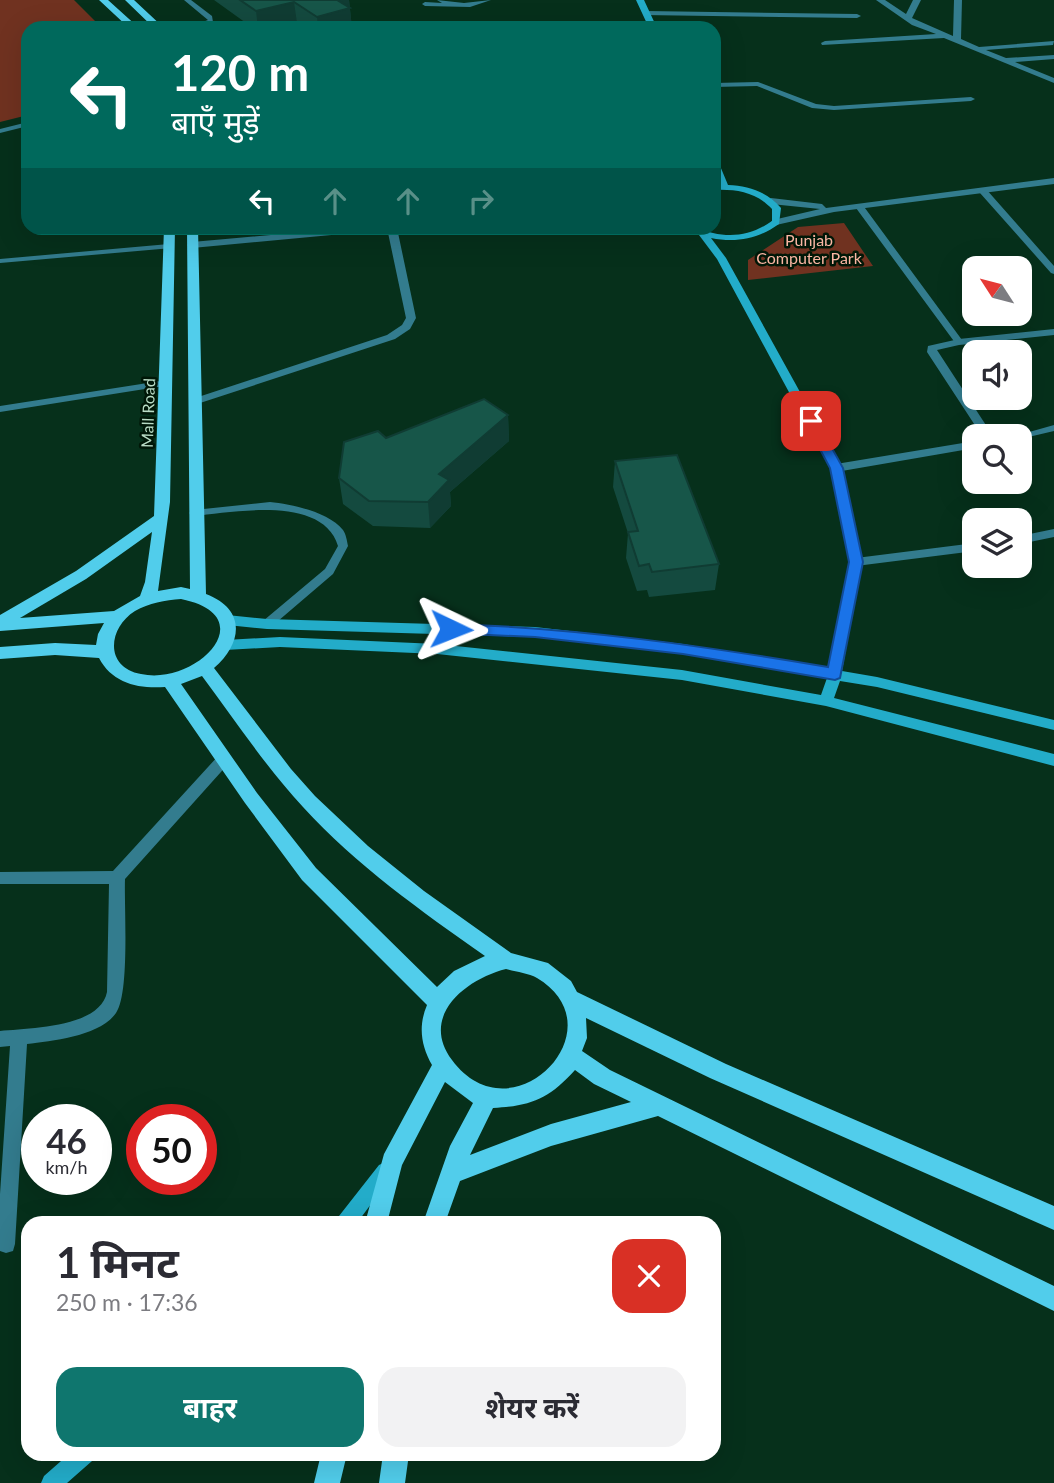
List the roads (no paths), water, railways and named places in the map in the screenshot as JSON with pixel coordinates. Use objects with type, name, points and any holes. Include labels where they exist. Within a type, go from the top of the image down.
[{"type":"main road","points":[[103,0],[126,21]]},
{"type":"main road","points":[[129,0],[153,21]]},
{"type":"main road","points":[[640,0],[650,21]]},
{"type":"main road","points":[[721,178],[725,187]]},
{"type":"main road","points":[[713,235],[730,238],[752,236],[776,222],[777,208],[771,201],[742,188],[721,187]]},
{"type":"main road","name":"Mall Road","points":[[147,598],[153,582],[162,517],[169,235]]},
{"type":"main road","points":[[193,235],[194,513],[198,595]]},
{"type":"main road","points":[[704,235],[721,258],[836,468],[856,562],[835,674],[825,701]]},
{"type":"main road","points":[[721,258],[730,238]]},
{"type":"main road","points":[[0,624],[81,575],[162,517]]},
{"type":"main road","points":[[0,624],[119,615],[147,598],[181,593],[198,595],[221,609],[228,620],[229,632],[225,645],[204,667],[169,681],[134,679],[120,673],[110,664],[104,652],[104,640],[119,615]]},
{"type":"main road","points":[[228,620],[267,624],[535,632],[683,649],[835,674],[1054,725]]},
{"type":"main road","points":[[225,645],[293,642],[521,657],[682,675],[825,701],[1054,760]]},
{"type":"main road","points":[[0,653],[55,649],[104,652]]},
{"type":"main road","points":[[204,667],[231,699],[284,774],[318,810],[382,869],[506,960]]},
{"type":"main road","points":[[169,681],[309,874],[438,1002]]},
{"type":"main road","points":[[506,960],[523,962],[553,975],[573,1000],[579,1032],[572,1056],[557,1076],[543,1087],[526,1094],[487,1098],[455,1079],[435,1050],[432,1034],[438,1002],[458,976],[489,962],[506,960]]},
{"type":"main road","points":[[573,1000],[629,1030],[718,1071],[1054,1218]]},
{"type":"main road","points":[[572,1056],[602,1077],[1054,1299]]},
{"type":"main road","points":[[351,1216],[391,1162],[443,1065]]},
{"type":"main road","points":[[436,1216],[451,1173],[487,1098]]},
{"type":"main road","points":[[451,1173],[551,1135],[659,1105]]},
{"type":"main road","points":[[378,1216],[391,1162]]},
{"type":"main road","points":[[51,1483],[77,1461]]},
{"type":"main road","points":[[327,1483],[332,1461]]},
{"type":"main road","points":[[392,1483],[395,1461]]},
{"type":"street","points":[[880,0],[908,18],[946,36],[1054,80]]},
{"type":"street","points":[[908,18],[917,0]]},
{"type":"street","points":[[957,41],[958,0]]},
{"type":"street","points":[[646,13],[857,16]]},
{"type":"street","points":[[825,43],[946,36]]},
{"type":"street","points":[[977,49],[1053,43]]},
{"type":"street","points":[[1004,60],[1054,57]]},
{"type":"street","points":[[721,85],[758,84],[815,106],[834,108],[971,99]]},
{"type":"street","points":[[0,131],[21,126]]},
{"type":"street","points":[[776,222],[834,209],[1044,186],[1054,181]]},
{"type":"street","points":[[771,201],[834,209]]},
{"type":"street","points":[[192,245],[244,235]]},
{"type":"street","points":[[193,402],[391,337],[406,327],[411,318],[393,235]]},
{"type":"street","points":[[980,424],[932,352],[937,345],[1054,332]]},
{"type":"street","points":[[1032,433],[1054,428]]},
{"type":"street","points":[[836,468],[962,446]]},
{"type":"street","points":[[1032,538],[1054,533]]},
{"type":"street","points":[[856,562],[962,549]]},
{"type":"street","points":[[0,1039],[85,1026],[99,1019],[111,1007],[115,992],[117,877],[224,759]]},
{"type":"street","points":[[0,878],[117,877]]},
{"type":"street","points":[[6,1244],[19,1036]]},
{"type":"lane","points":[[187,0],[210,17],[208,21]]},
{"type":"lane","points":[[439,0],[455,5]]},
{"type":"lane","points":[[425,4],[471,5],[488,0]]},
{"type":"lane","points":[[983,191],[1054,271]]},
{"type":"lane","points":[[859,206],[959,342]]},
{"type":"lane","points":[[0,261],[169,246]]},
{"type":"lane","points":[[0,409],[167,383]]},
{"type":"lane","points":[[194,513],[265,506],[298,508],[313,513],[339,532],[343,546],[329,571],[267,624]]},
{"type":"park label","name":"Punjab Computer Park","points":[[809,249]]}]
